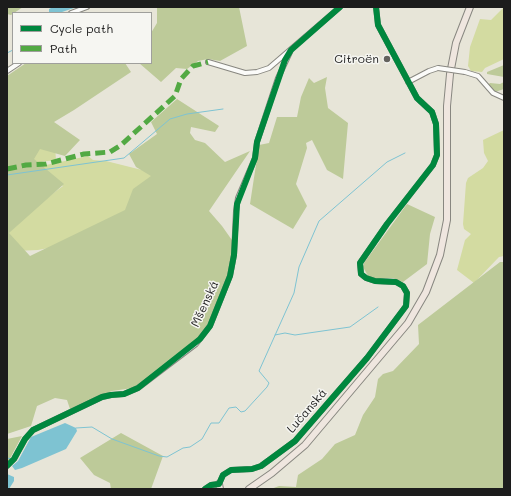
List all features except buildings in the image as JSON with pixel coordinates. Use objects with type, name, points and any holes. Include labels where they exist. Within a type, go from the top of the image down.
[{"type":"main road","points":[[249,489],[272,473],[305,445],[408,323],[434,276],[444,237],[448,206],[448,89],[453,58],[472,7]]},
{"type":"street","points":[[74,12],[87,7]]},
{"type":"street","points":[[208,62],[245,73],[257,72],[269,68],[340,7]]},
{"type":"street","points":[[376,7],[378,25],[408,82],[438,68],[465,72],[478,76],[493,93],[504,98]]},
{"type":"street","name":"Mšenská","points":[[7,466],[14,459],[25,439],[33,430],[102,397],[124,394],[138,388],[196,344],[210,326],[232,271],[238,198],[254,158],[257,142],[278,78],[291,50]]},
{"type":"street","points":[[7,71],[18,64]]},
{"type":"street","name":"Lučanská","points":[[204,489],[211,485],[219,487],[221,478],[227,472],[252,469],[261,466],[295,441],[321,414],[368,358],[403,311],[408,298],[403,286],[396,282],[374,281],[366,278],[361,274],[359,269],[363,258],[435,162],[436,124],[434,115],[422,105],[408,82]]},
{"type":"green space","points":[[7,7],[23,7],[16,12],[12,12],[11,15],[7,14]]},
{"type":"green space","points":[[157,7],[239,7],[247,46],[220,61],[208,59],[198,61],[187,69],[176,68],[161,82],[140,64],[152,64],[152,31],[157,23]]},
{"type":"green space","points":[[504,7],[504,59],[485,68],[482,72],[471,71],[468,66],[470,47],[480,19],[491,20]]},
{"type":"green space","points":[[25,64],[126,64],[131,72],[54,122],[80,140],[65,156],[40,149],[34,159],[64,184],[9,233],[30,256],[125,210],[133,189],[151,176],[136,167],[129,154],[157,134],[151,122],[177,99],[219,126],[215,132],[191,127],[190,133],[195,140],[205,143],[225,162],[250,151],[209,211],[234,243],[228,274],[208,325],[196,340],[148,379],[133,388],[112,391],[70,409],[67,400],[55,398],[37,406],[31,426],[7,434],[7,76]]},
{"type":"green space","points":[[504,65],[504,77],[487,74],[487,72]]},
{"type":"green space","points":[[327,77],[325,88],[328,108],[348,123],[343,179],[327,170],[312,140],[306,143],[307,148],[296,184],[307,206],[293,229],[250,204],[259,145],[269,143],[277,117],[297,117],[301,97],[309,78],[314,83]]},
{"type":"green space","points":[[504,82],[504,89],[495,92],[488,85],[490,83],[500,84]]},
{"type":"green space","points":[[504,130],[504,256],[499,257],[474,283],[457,270],[465,240],[471,234],[464,229],[463,224],[466,183],[468,178],[483,168],[488,161],[484,153],[483,140]]},
{"type":"green space","points":[[7,133],[55,146],[56,160],[24,164]]},
{"type":"green space","points":[[88,156],[93,160],[106,161],[154,173],[141,209],[54,247],[38,250],[15,251],[7,234],[36,206],[63,186],[31,165],[46,165]]},
{"type":"green space","points":[[407,204],[435,217],[430,234],[427,264],[403,282],[393,278],[373,278],[368,276],[363,267],[364,263]]},
{"type":"green space","points":[[500,262],[504,262],[504,489],[271,489],[279,486],[296,487],[298,475],[322,459],[335,444],[355,435],[363,415],[375,397],[378,379],[383,374],[393,371],[419,344],[418,325]]},
{"type":"green space","points":[[121,433],[163,456],[151,489],[111,489],[110,483],[94,475],[80,458]]},
{"type":"green space","points":[[22,436],[8,462],[7,463],[7,439]]},
{"type":"water","points":[[53,7],[77,7],[62,12],[49,12],[49,9]]},
{"type":"water","points":[[65,423],[76,428],[77,431],[66,449],[15,470],[12,466],[18,461],[31,437]]},
{"type":"water","points":[[7,474],[14,477],[14,481],[9,489],[7,489]]},
{"type":"waterway","points":[[7,53],[12,50]]},
{"type":"waterway","points":[[7,175],[124,158],[170,119],[187,114],[223,109]]},
{"type":"waterway","points":[[76,428],[92,427],[112,439],[159,456],[167,457],[183,448],[190,447],[202,439],[211,423],[219,423],[229,408],[236,407],[241,412],[245,411],[269,383],[259,371],[294,293],[299,267],[319,221],[387,162],[405,153]]},
{"type":"waterway","points":[[275,335],[285,333],[295,335],[350,327],[378,307]]},
{"type":"waterway","points":[[7,458],[12,459]]},
{"type":"marked path","points":[[7,169],[26,165],[46,164],[84,154],[110,152],[121,145],[175,96],[181,79],[193,66],[208,62]]},
{"type":"cycle path","points":[[7,466],[14,459],[25,439],[33,430],[102,397],[124,394],[138,388],[200,339],[210,326],[230,276],[234,255],[237,204],[255,158],[257,142],[285,60],[291,50],[340,7]]},
{"type":"cycle path","points":[[205,489],[211,485],[219,484],[223,475],[231,470],[252,469],[261,466],[295,441],[367,358],[406,306],[407,293],[403,286],[396,282],[375,281],[366,278],[361,274],[360,263],[387,224],[433,165],[437,155],[436,124],[432,112],[417,98],[378,25],[376,7]]},
{"type":"place","name":"Citroën","points":[[387,59]]}]
